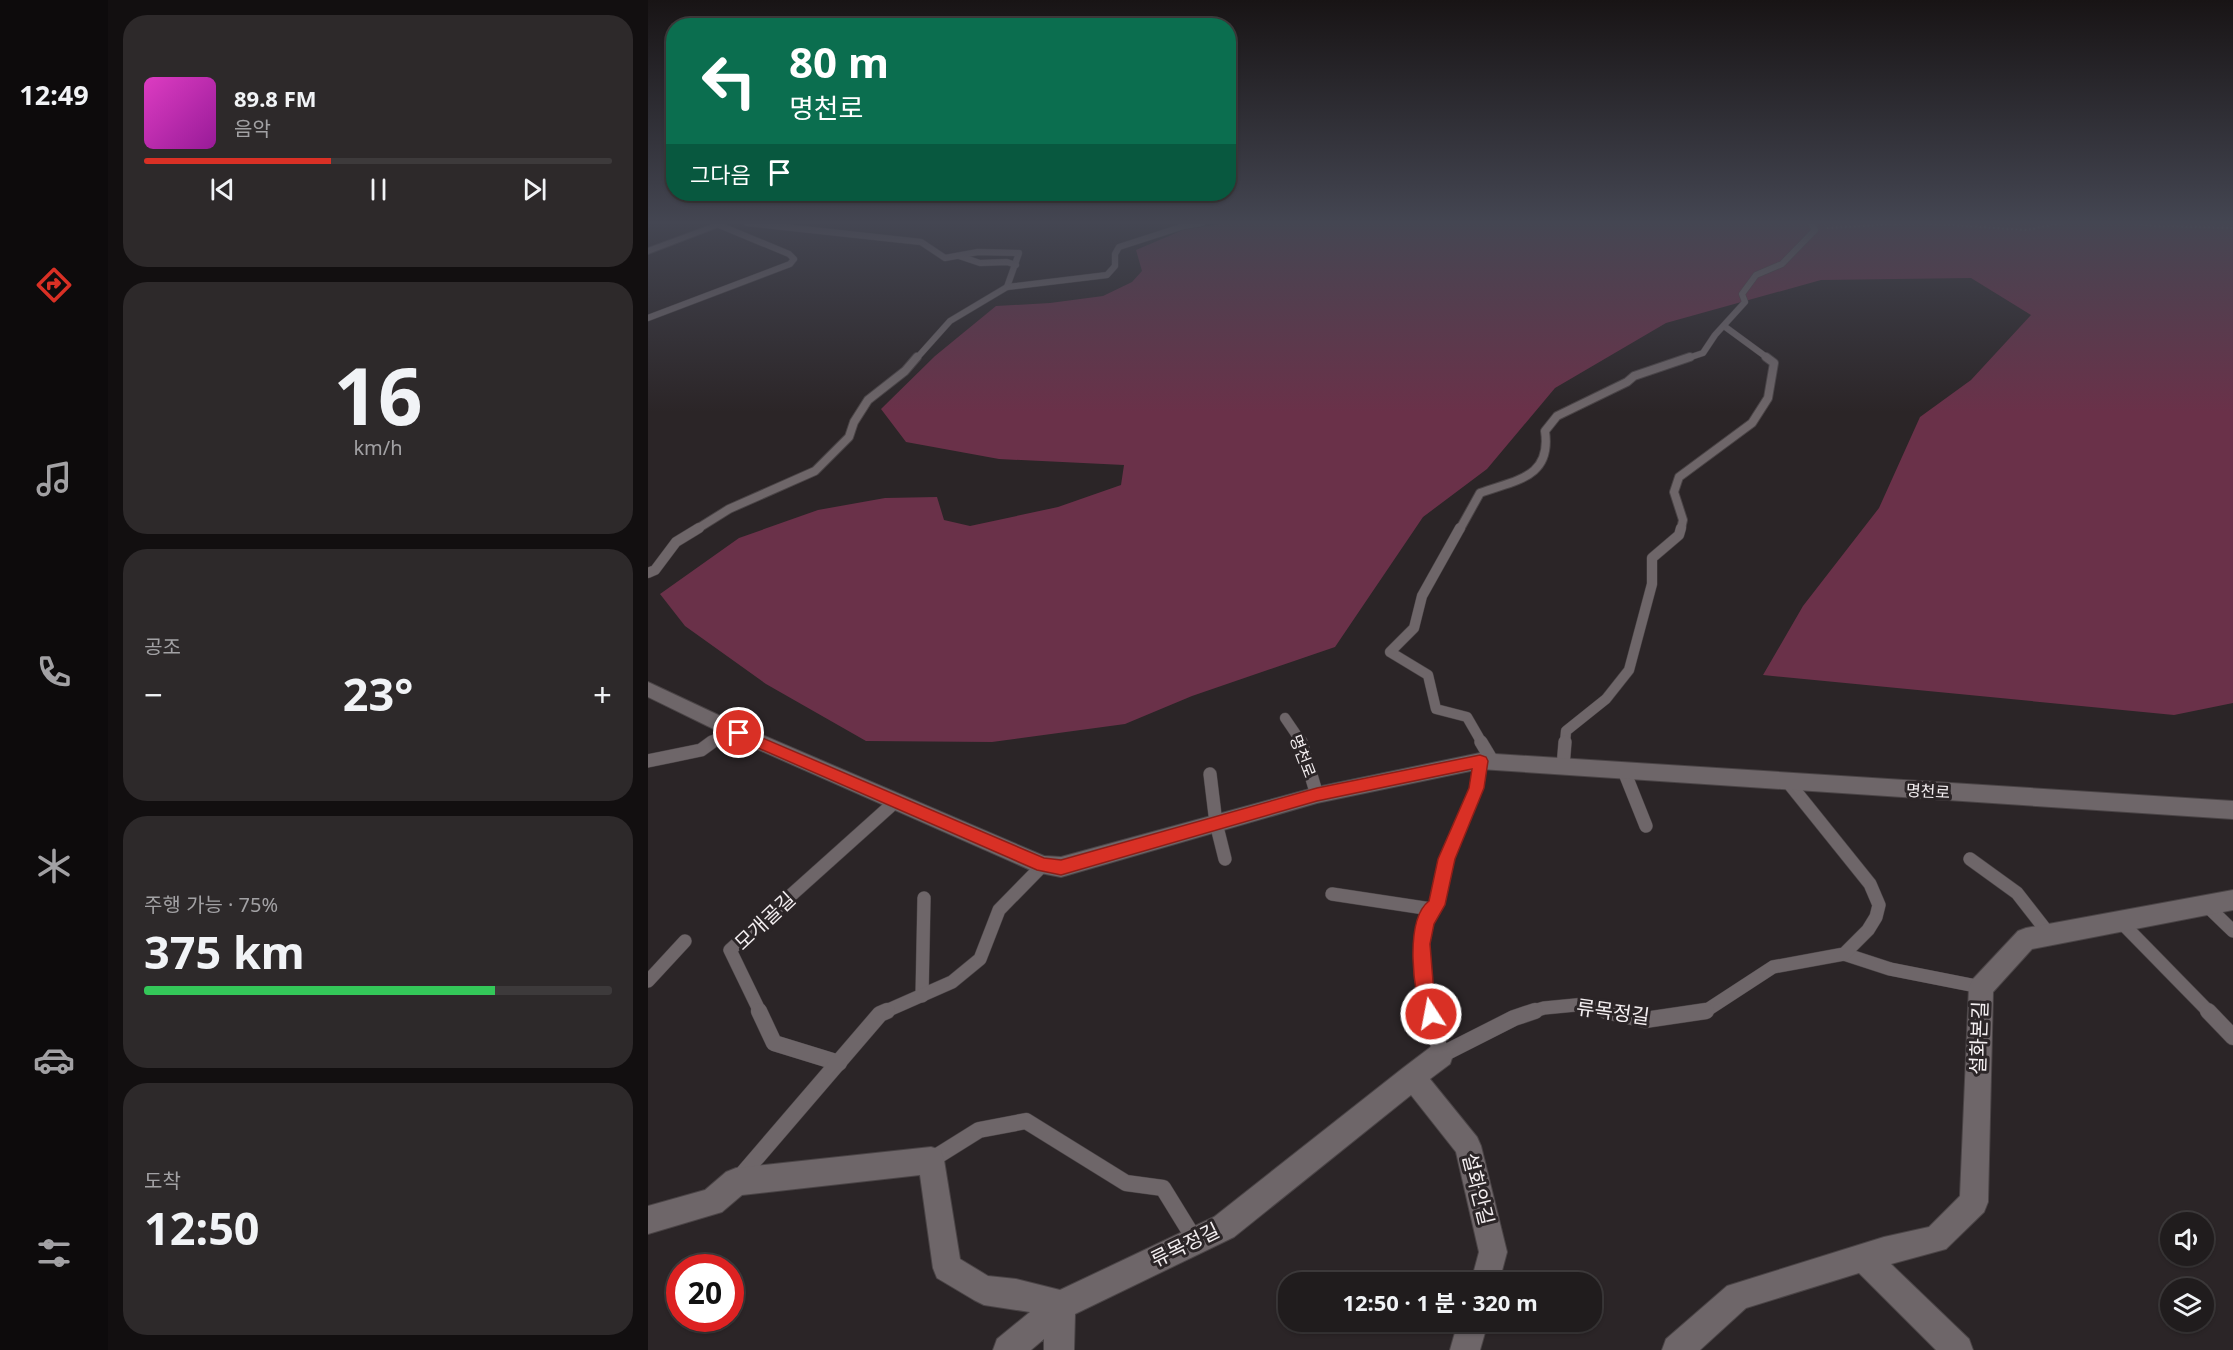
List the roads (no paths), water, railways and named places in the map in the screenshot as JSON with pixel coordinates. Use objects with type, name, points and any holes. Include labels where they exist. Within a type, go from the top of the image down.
[{"type":"street","name":"명천로","points":[[648,689],[730,728],[1043,865],[1061,867],[1317,795],[1487,761],[2233,810]]},
{"type":"street","name":"설화본길","points":[[1677,1350],[1737,1296],[1863,1258],[1936,1239],[1974,1202],[1981,987],[2026,939],[2233,900]]},
{"type":"street","name":"류목정길","points":[[1008,1350],[1061,1305],[1224,1227],[1441,1055]]},
{"type":"street","name":"설화안길","points":[[1412,1077],[1468,1146],[1493,1252],[1488,1272]]},
{"type":"street","points":[[648,1220],[712,1202],[736,1182],[931,1160],[947,1268],[984,1290],[1016,1294],[1061,1305],[1059,1350]]},
{"type":"street","points":[[1863,1258],[1958,1350]]},
{"type":"street","points":[[1465,1350],[1470,1332]]},
{"type":"lane","points":[[648,318],[733,286]]},
{"type":"lane","points":[[648,573],[655,570],[676,542],[729,509],[814,471],[849,437],[854,422],[868,400],[905,371],[950,321],[1007,287],[1015,286]]},
{"type":"lane","points":[[1441,1055],[1425,994],[1422,944],[1431,909],[1436,905],[1447,859],[1487,761],[1467,717],[1437,709],[1428,675],[1390,652],[1414,628],[1422,596],[1480,493],[1532,474],[1544,460],[1547,444],[1545,431],[1557,416],[1627,382],[1634,376],[1703,353],[1745,302],[1742,294],[1748,286]]},
{"type":"lane","points":[[1563,767],[1566,731],[1606,699],[1629,670],[1652,584],[1652,558],[1679,535],[1683,520],[1674,492],[1679,477],[1752,423],[1768,398],[1774,363],[1724,326]]},
{"type":"lane","name":"명천로","points":[[1285,718],[1300,738],[1317,795]]},
{"type":"lane","points":[[648,761],[701,750],[730,728]]},
{"type":"lane","points":[[1624,771],[1646,826]]},
{"type":"lane","points":[[1210,774],[1216,823],[1225,859]]},
{"type":"lane","points":[[1788,782],[1870,884],[1879,905],[1876,917],[1868,930],[1844,954],[1890,969],[1981,987]]},
{"type":"lane","name":"모개골길","points":[[839,1063],[774,1042],[730,950],[896,801]]},
{"type":"lane","points":[[1970,859],[2017,893],[2049,934]]},
{"type":"lane","points":[[736,1182],[880,1014],[952,982],[980,959],[999,910],[1043,865]]},
{"type":"lane","points":[[1332,894],[1431,909]]},
{"type":"lane","points":[[922,996],[924,898]]},
{"type":"lane","points":[[2206,905],[2233,932]]},
{"type":"lane","points":[[2119,921],[2233,1037]]},
{"type":"lane","points":[[648,981],[686,941]]},
{"type":"lane","name":"류목정길","points":[[1441,1055],[1514,1018],[1544,1008],[1586,1004],[1618,1015],[1645,1020],[1703,1013],[1773,967],[1844,954]]},
{"type":"lane","points":[[931,1160],[979,1130],[1026,1121],[1126,1183],[1163,1188],[1196,1240]]}]
